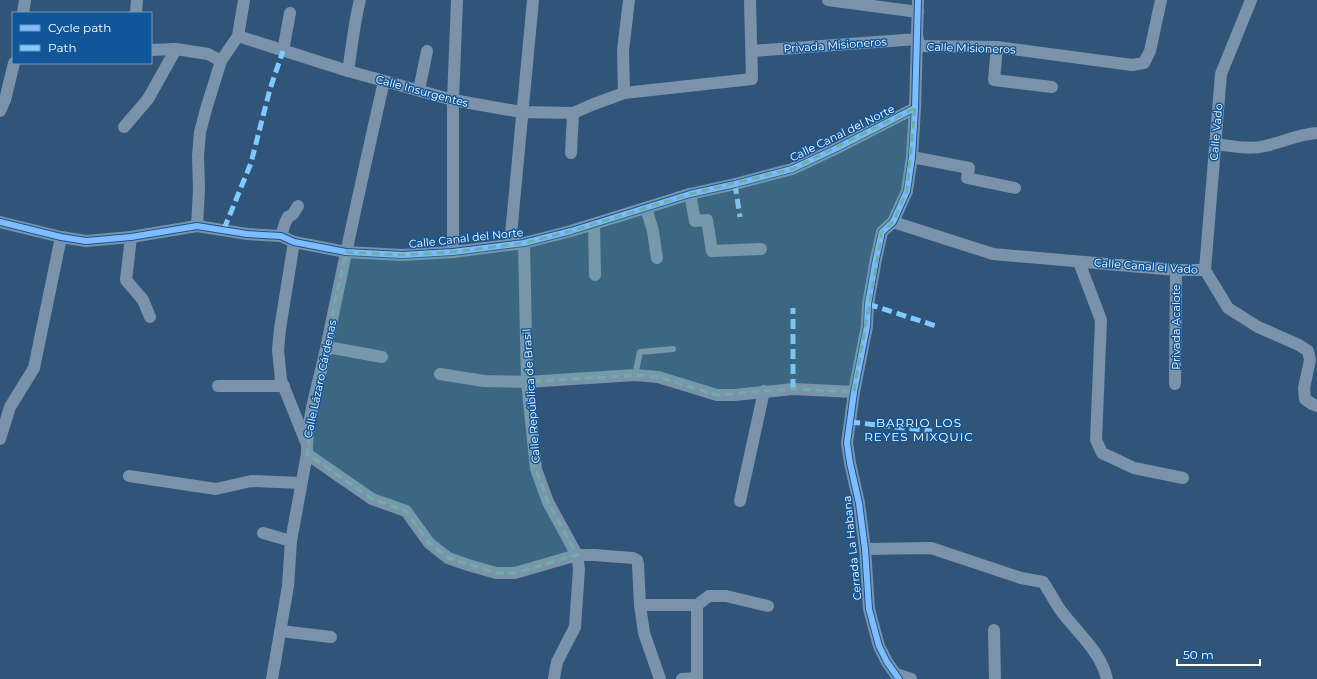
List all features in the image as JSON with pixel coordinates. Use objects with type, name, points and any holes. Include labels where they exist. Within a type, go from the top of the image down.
[{"type":"street","points":[[23,12],[25,0]]},
{"type":"street","points":[[136,12],[137,0]]},
{"type":"street","points":[[198,226],[198,156],[200,132],[221,61],[238,36],[244,0]]},
{"type":"street","points":[[348,71],[356,16],[360,0]]},
{"type":"street","points":[[453,252],[453,100],[457,0]]},
{"type":"street","points":[[510,245],[533,0]]},
{"type":"street","points":[[624,94],[623,50],[629,0]]},
{"type":"street","points":[[750,0],[752,51]]},
{"type":"street","points":[[828,0],[918,12]]},
{"type":"street","name":"Cerrada La Habana","points":[[911,679],[897,676],[887,662],[879,646],[869,609],[865,550],[859,503],[847,443],[854,392],[867,326],[868,304],[882,232],[893,222],[907,191],[912,157],[915,108],[918,0]]},
{"type":"street","name":"Calle Misioneros","points":[[918,42],[997,47],[1132,65],[1144,63],[1150,51],[1161,0]]},
{"type":"street","name":"Calle Vado","points":[[1205,270],[1221,74],[1251,0]]},
{"type":"street","points":[[283,51],[290,13]]},
{"type":"street","name":"Calle Insurgentes","points":[[238,36],[348,71],[453,100],[522,112],[573,113],[624,94],[752,79],[752,51]]},
{"type":"street","name":"Privada Misioneros","points":[[752,51],[918,42]]},
{"type":"street","points":[[997,47],[994,80],[1052,87]]},
{"type":"street","points":[[152,50],[176,49],[208,54],[221,61]]},
{"type":"street","points":[[124,127],[148,99],[176,49]]},
{"type":"street","points":[[419,90],[427,51]]},
{"type":"street","points":[[0,111],[5,100],[14,64]]},
{"type":"street","name":"Calle Lázaro Cárdenas","points":[[272,679],[288,586],[291,541],[316,392],[384,81]]},
{"type":"street","name":"Calle Canal del Norte","points":[[0,222],[61,237],[86,241],[131,237],[198,226],[246,234],[281,236],[294,242],[346,252],[402,255],[453,252],[510,245],[570,232],[690,194],[792,169],[915,108]]},
{"type":"street","points":[[571,153],[573,113]]},
{"type":"street","points":[[1215,144],[1244,148],[1264,146],[1305,134],[1317,133]]},
{"type":"street","points":[[912,157],[968,168],[967,178],[1016,188]]},
{"type":"street","points":[[690,194],[695,220],[707,220],[712,251],[761,249]]},
{"type":"street","points":[[281,236],[284,223],[288,217],[293,214],[298,206]]},
{"type":"street","points":[[646,208],[653,231],[656,258]]},
{"type":"street","name":"Calle Canal el Vado","points":[[893,222],[993,254],[1176,270],[1205,270],[1228,308],[1258,327],[1299,344],[1308,351],[1310,360],[1304,388],[1305,399],[1317,406]]},
{"type":"street","points":[[594,224],[595,275]]},
{"type":"street","points":[[0,439],[5,406],[34,368],[61,237]]},
{"type":"street","points":[[131,237],[126,280],[143,300],[150,317]]},
{"type":"street","points":[[294,242],[278,350],[281,380],[307,449],[372,499],[406,511],[430,543],[448,558],[496,573],[515,573],[577,555],[601,555],[633,558],[638,564],[640,604],[644,633],[660,679]]},
{"type":"street","name":"Calle República de Brasil","points":[[524,243],[528,382],[536,469],[548,502],[577,555],[579,569],[575,626],[557,662],[554,678]]},
{"type":"street","points":[[1079,262],[1101,320],[1096,440],[1102,453],[1134,468],[1183,478]]},
{"type":"street","name":"Privada Acalote","points":[[1175,384],[1176,270]]},
{"type":"street","points":[[327,347],[382,356]]},
{"type":"street","points":[[440,374],[484,381],[528,382],[635,375],[658,377],[717,395],[735,395],[793,389],[854,392]]},
{"type":"street","points":[[218,386],[284,386]]},
{"type":"street","points":[[740,501],[764,391]]},
{"type":"street","points":[[129,476],[216,489],[251,481],[301,483]]},
{"type":"street","points":[[263,533],[291,541]]},
{"type":"street","points":[[865,550],[931,548],[1021,578],[1043,582],[1064,615],[1085,638],[1101,662],[1108,679]]},
{"type":"street","points":[[640,604],[697,604],[709,596],[726,596],[768,606]]},
{"type":"street","points":[[682,679],[697,678],[697,604]]},
{"type":"street","points":[[994,630],[995,679]]},
{"type":"street","points":[[281,631],[331,637]]},
{"type":"lane","points":[[635,375],[640,352],[673,349]]},
{"type":"highlighted area","points":[[915,108],[907,191],[893,222],[882,232],[854,392],[793,389],[717,395],[658,377],[635,375],[527,382],[536,469],[548,502],[577,555],[515,573],[496,573],[448,558],[429,543],[406,511],[372,499],[307,454],[315,392],[346,252],[402,255],[453,252],[524,243],[571,231],[690,194],[792,169]]},
{"type":"marked path","points":[[224,229],[251,163],[270,89],[283,51]]},
{"type":"marked path","points":[[735,184],[740,217]]},
{"type":"marked path","points":[[868,304],[936,326]]},
{"type":"marked path","points":[[793,308],[793,389]]},
{"type":"marked path","points":[[850,422],[932,431]]},
{"type":"cycle path","points":[[899,679],[887,662],[879,646],[869,609],[865,549],[859,503],[847,443],[854,392],[867,326],[868,304],[882,232],[893,222],[907,191],[912,157],[915,108],[918,0]]},
{"type":"cycle path","points":[[0,222],[61,237],[86,241],[131,237],[197,226],[247,234],[281,236],[294,242],[346,252],[402,255],[453,252],[524,243],[571,231],[690,194],[792,169],[915,108]]},
{"type":"district","name":"BARRIO LOS REYES MIXQUIC","points":[[919,429]]}]
